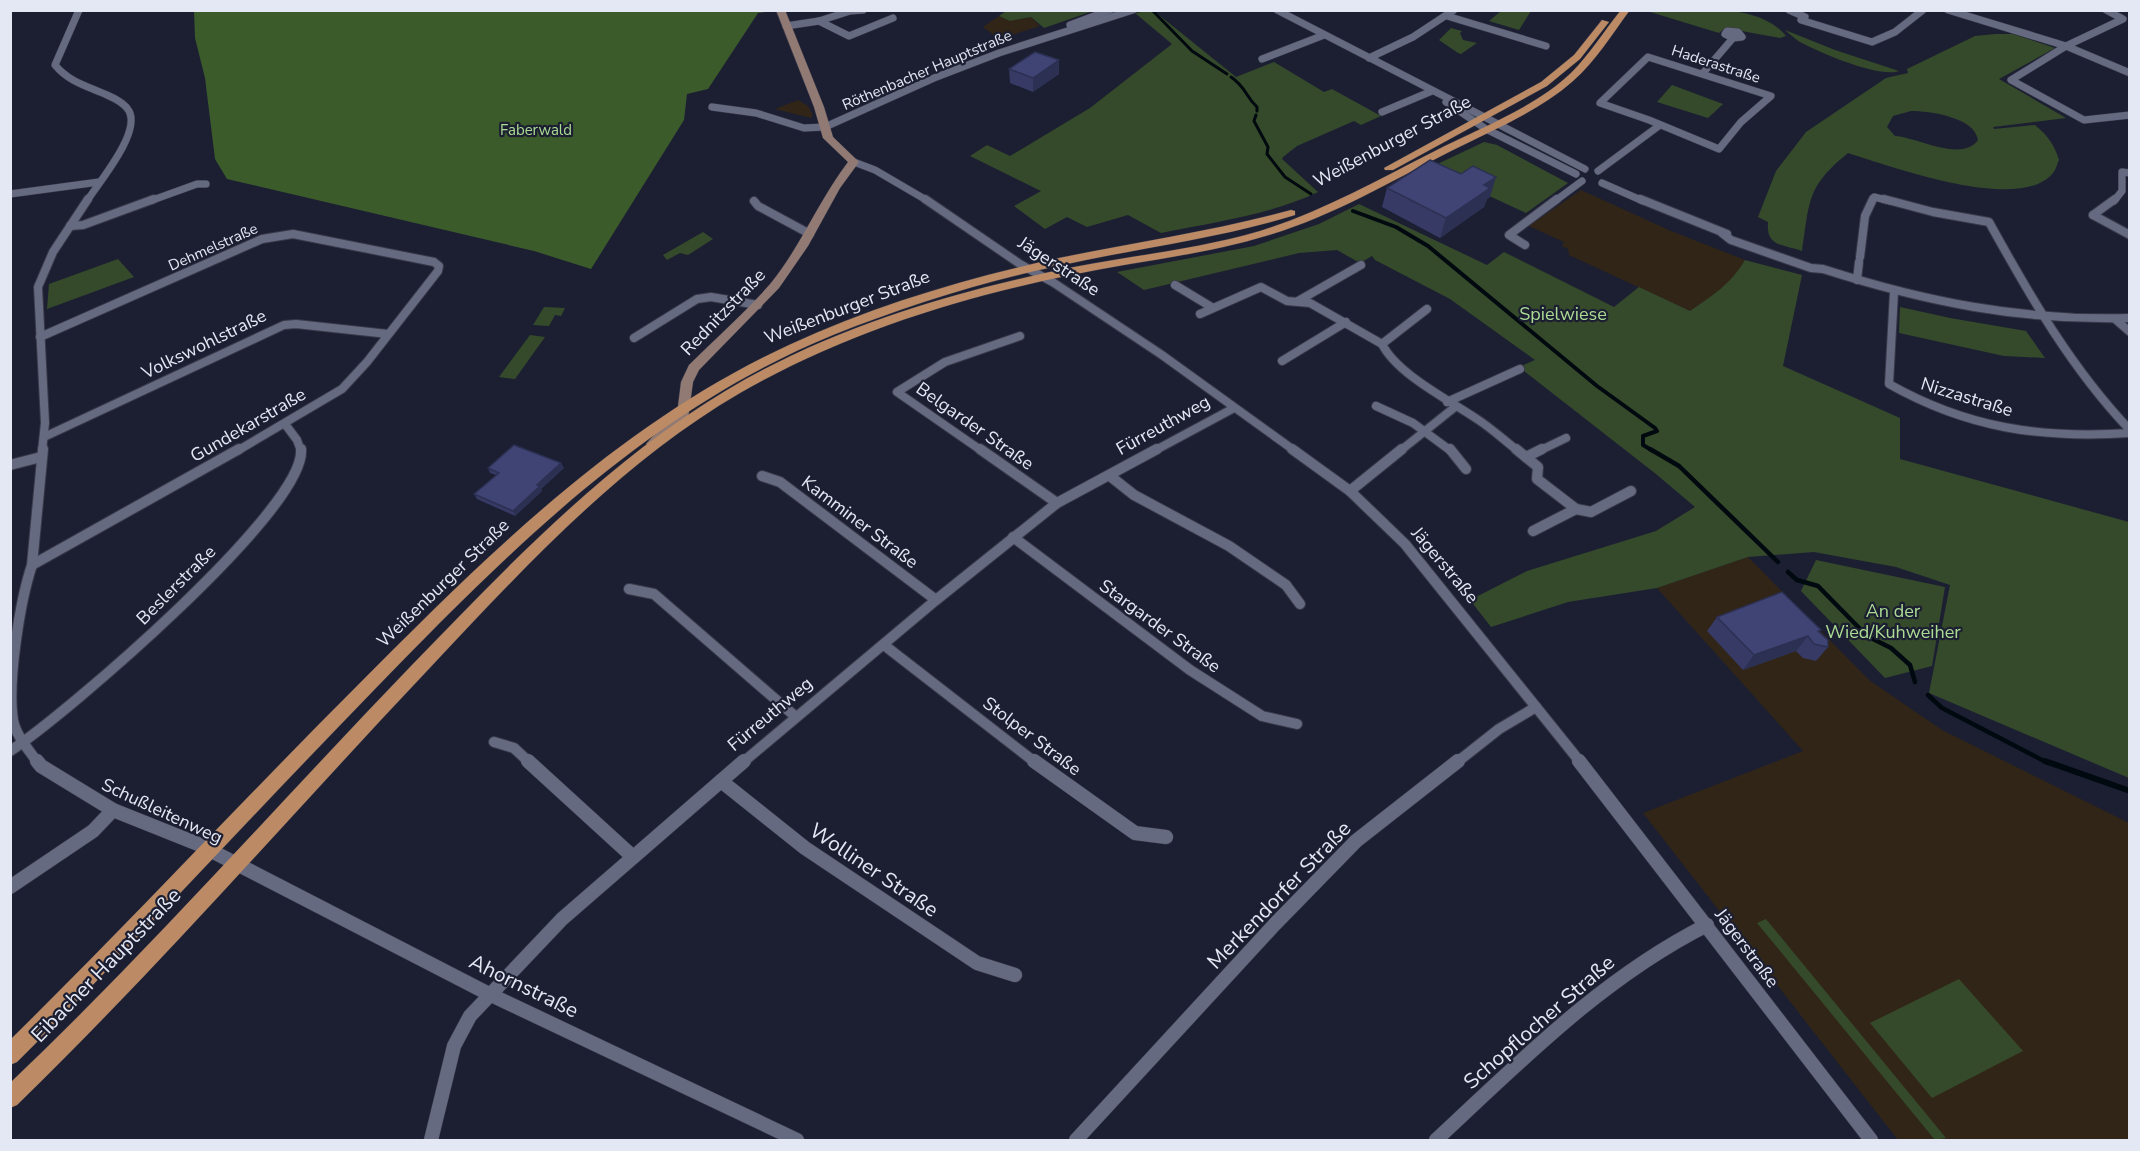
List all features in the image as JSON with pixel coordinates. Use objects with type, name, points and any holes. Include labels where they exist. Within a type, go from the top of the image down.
[{"type":"main road","points":[[780,10],[832,142],[854,162]]},
{"type":"main road","name":"Weißenburger Straße","points":[[209,850],[370,683],[481,573],[578,483],[628,443],[684,405],[758,364],[834,331],[920,299],[1028,268],[1221,232],[1288,214],[1359,185],[1530,92],[1562,71],[1616,10]]},
{"type":"main road","name":"Weißenburger Straße","points":[[235,864],[478,607],[574,511],[653,444],[736,390],[824,347],[936,306],[1044,277],[1217,245],[1272,230],[1329,208],[1491,127],[1547,96],[1589,60],[1626,10]]},
{"type":"main road","name":"Rednitzstraße","points":[[653,444],[672,423],[683,416],[687,382],[694,368],[758,305],[779,280],[810,234],[835,187],[854,162]]},
{"type":"main road","points":[[478,607],[485,584],[481,573]]},
{"type":"main road","name":"Eibacher Hauptstraße","points":[[10,1055],[209,850]]},
{"type":"main road","name":"Eibacher Hauptstraße","points":[[10,1098],[123,984],[235,864]]},
{"type":"street","name":"Schußleitenweg","points":[[79,10],[55,65],[66,78],[124,105],[133,117],[133,125],[127,141],[47,263],[39,287],[44,438],[32,565],[26,583],[12,676],[13,721],[23,743],[41,766],[113,810],[164,829],[235,864]]},
{"type":"street","points":[[786,26],[819,21],[850,11],[863,10]]},
{"type":"street","name":"Röthenbacher Hauptstraße","points":[[1040,39],[1049,33],[1110,10]]},
{"type":"street","name":"Röthenbacher Hauptstraße","points":[[825,127],[934,78],[1040,39],[1092,25],[1133,10]]},
{"type":"street","points":[[1277,10],[1432,91],[1592,183],[1722,233],[1731,240],[1811,268],[1823,268],[1894,292],[1971,309],[2043,319],[2130,318]]},
{"type":"street","points":[[1369,58],[1412,39],[1454,10]]},
{"type":"street","points":[[1789,10],[1805,17],[1801,20],[1872,42],[1895,32],[1923,10]]},
{"type":"street","points":[[1948,10],[2066,46],[2130,73]]},
{"type":"street","points":[[2106,10],[2126,20]]},
{"type":"street","points":[[1447,16],[1546,46]]},
{"type":"street","points":[[819,21],[849,36],[893,18]]},
{"type":"street","points":[[2126,20],[2066,46],[2011,80],[2084,120],[2130,115]]},
{"type":"street","points":[[1262,59],[1324,35]]},
{"type":"street","points":[[1703,73],[1733,38]]},
{"type":"street","name":"Haderastraße","points":[[1648,57],[1771,96],[1741,122],[1719,149],[1660,125],[1600,103],[1648,57]]},
{"type":"street","points":[[1382,112],[1432,91]]},
{"type":"street","points":[[712,107],[756,113],[804,128],[825,127]]},
{"type":"street","points":[[1598,171],[1660,125]]},
{"type":"street","points":[[1491,127],[1585,169],[1598,171],[1605,177],[1509,235],[1525,245]]},
{"type":"street","name":"Jägerstraße","points":[[854,162],[875,170],[936,206],[1162,355],[1350,491],[1405,544],[1536,707],[1707,925],[1871,1140]]},
{"type":"street","points":[[1576,174],[1585,169]]},
{"type":"street","points":[[2130,173],[2122,172],[2122,191],[2111,204],[2093,215],[2130,235]]},
{"type":"street","points":[[10,194],[99,182]]},
{"type":"street","points":[[70,226],[83,225],[196,184],[206,184]]},
{"type":"street","points":[[1857,280],[1865,216],[1874,197],[1933,212],[1989,222],[2043,319],[2075,368],[2102,402],[2130,431]]},
{"type":"street","points":[[754,201],[758,206],[810,234]]},
{"type":"street","name":"Dehmelstraße","points":[[40,337],[262,239],[278,235],[293,234],[435,262],[439,266]]},
{"type":"street","points":[[1298,301],[1361,265]]},
{"type":"street","name":"Gundekarstraße","points":[[32,565],[342,389],[353,379],[438,271],[439,266]]},
{"type":"street","points":[[1175,285],[1213,308]]},
{"type":"street","points":[[1200,314],[1260,287],[1287,301],[1310,303],[1382,344],[1388,356],[1451,405],[1477,419],[1538,467],[1537,479],[1576,509],[1591,512],[1631,491]]},
{"type":"street","name":"Nizzastraße","points":[[1894,292],[1889,384],[1914,400],[1949,413],[2018,430],[2080,437],[2130,431]]},
{"type":"street","points":[[634,338],[697,299],[711,297],[758,305]]},
{"type":"street","points":[[1382,344],[1427,309]]},
{"type":"street","points":[[2115,319],[2130,332]]},
{"type":"street","points":[[1282,361],[1346,322]]},
{"type":"street","name":"Volkswohlstraße","points":[[44,438],[278,327],[296,324],[388,334]]},
{"type":"street","name":"Belgarder Straße","points":[[1020,336],[945,362],[897,392],[1057,503]]},
{"type":"street","points":[[1350,491],[1425,431],[1451,405],[1520,369]]},
{"type":"street","points":[[1376,406],[1392,411],[1425,431],[1458,456],[1466,469]]},
{"type":"street","name":"Fürreuthweg","points":[[431,1140],[454,1046],[470,1016],[562,919],[632,856],[796,717],[1057,503],[1234,408]]},
{"type":"street","name":"Beslerstraße","points":[[10,751],[23,743],[112,669],[166,620],[237,548],[270,509],[295,475],[302,460],[300,442],[285,423]]},
{"type":"street","points":[[1526,457],[1566,438]]},
{"type":"street","points":[[10,465],[41,457]]},
{"type":"street","name":"Kamminer Straße","points":[[762,476],[780,482],[936,600]]},
{"type":"street","points":[[1110,476],[1134,495],[1229,546],[1286,585],[1300,604]]},
{"type":"street","points":[[1533,531],[1576,509]]},
{"type":"street","name":"Stargarder Straße","points":[[1014,537],[1190,670],[1262,716],[1297,724]]},
{"type":"street","points":[[629,589],[654,594],[796,717]]},
{"type":"street","name":"Stolper Straße","points":[[884,645],[1035,762],[1135,833],[1166,837]]},
{"type":"street","name":"Merkendorfer Straße","points":[[1076,1140],[1275,924],[1356,841],[1499,729],[1536,707]]},
{"type":"street","points":[[494,742],[514,748],[632,856]]},
{"type":"street","name":"Wolliner Straße","points":[[721,781],[805,848],[977,963],[1015,975]]},
{"type":"street","points":[[10,887],[93,831],[113,810]]},
{"type":"street","name":"Ahornstraße","points":[[235,864],[489,994],[789,1139]]},
{"type":"street","name":"Schopflocher Straße","points":[[1436,1140],[1565,1021],[1617,978],[1664,947],[1707,925]]},
{"type":"shaded area","points":[[999,16],[1010,21],[1031,17],[1040,26],[999,39],[983,27]]},
{"type":"shaded area","points":[[798,100],[808,106],[813,115],[811,118],[775,109]]},
{"type":"shaded area","points":[[1581,190],[1671,231],[1745,260],[1736,275],[1724,288],[1690,311],[1569,255],[1568,249],[1562,246],[1564,242],[1529,226]]},
{"type":"shaded area","points":[[1748,557],[1869,680],[1942,730],[2129,823],[2129,1140],[1898,1140],[1643,813],[1803,751],[1657,588]]},
{"type":"green space","points":[[1701,9],[1740,12],[1758,17],[1773,25],[1786,36],[1780,38],[1725,28],[1719,33],[1647,11]]},
{"type":"green space","name":"Faberwald","points":[[772,10],[758,13],[708,89],[687,94],[684,120],[591,269],[534,251],[227,179],[215,159],[205,78],[195,38],[194,11]]},
{"type":"green space","points":[[1006,11],[1093,11],[1044,28],[1031,17],[1010,21],[999,16]]},
{"type":"green space","points":[[1154,11],[1236,77],[1274,62],[1324,92],[1332,89],[1381,116],[1361,125],[1354,121],[1297,146],[1283,157],[1282,159],[1318,192],[1281,207],[1161,233],[1128,215],[1087,227],[1067,217],[1045,229],[1014,206],[1041,191],[970,156],[987,145],[1010,156],[1090,108],[1172,44],[1135,13]]},
{"type":"green space","points":[[1501,11],[1531,11],[1519,30],[1489,21]]},
{"type":"green space","points":[[1451,28],[1462,31],[1460,33],[1463,40],[1477,43],[1461,54],[1458,53],[1439,40]]},
{"type":"green space","points":[[1785,30],[1835,50],[1899,71],[1879,71],[1852,64],[1801,43]]},
{"type":"green space","points":[[2013,34],[2055,48],[1999,79],[2066,118],[1993,127],[1994,129],[2035,125],[2044,133],[2057,154],[2059,160],[2053,173],[2036,184],[2013,189],[1985,188],[1923,176],[1848,153],[1824,176],[1812,196],[1802,251],[1773,240],[1768,230],[1768,222],[1758,217],[1776,171],[1806,132],[1886,78],[1908,73],[1907,69],[1975,36]],"holes":[[[1919,111],[1939,114],[1960,121],[1975,132],[1978,140],[1971,146],[1951,149],[1895,136],[1887,127],[1893,116]]]},
{"type":"green space","points":[[1672,85],[1723,104],[1708,118],[1657,102]]},
{"type":"green space","points":[[1484,142],[1497,145],[1568,183],[1526,213],[1429,168]]},
{"type":"green space","name":"Spielwiese","points":[[1359,204],[1487,265],[1504,252],[1614,307],[1639,287],[1690,311],[1727,283],[1745,260],[1802,275],[1783,366],[1900,418],[1900,459],[2129,522],[2129,778],[1929,693],[1950,585],[1896,567],[1814,552],[1748,557],[1657,588],[1568,602],[1491,627],[1470,600],[1527,571],[1656,531],[1695,507],[1519,367],[1535,360],[1450,299],[1375,260],[1372,256],[1360,263],[1337,250],[1299,253],[1144,290],[1117,272],[1254,246],[1319,224]]},
{"type":"green space","points":[[703,232],[713,239],[688,255],[680,253],[667,260],[663,255]]},
{"type":"green space","points":[[118,259],[134,277],[47,309],[49,284]]},
{"type":"green space","points":[[544,307],[565,308],[561,316],[555,315],[549,326],[533,325]]},
{"type":"green space","points":[[1900,307],[2026,331],[2045,358],[2004,356],[1899,333]]},
{"type":"green space","points":[[530,335],[545,337],[515,379],[499,377]]},
{"type":"green space","name":"An der Wied/Kuhweiher","points":[[1816,560],[1945,587],[1932,666],[1885,678],[1801,591]]},
{"type":"green space","points":[[1766,919],[1946,1138],[1935,1140],[1757,923]]},
{"type":"green space","points":[[1959,979],[2023,1051],[1932,1098],[1870,1023]]},
{"type":"building","points":[[1035,52],[1059,60],[1033,78],[1009,69]]},
{"type":"building","points":[[1430,160],[1461,174],[1473,166],[1496,177],[1484,185],[1490,188],[1446,218],[1387,188]]},
{"type":"building","points":[[514,445],[561,463],[513,511],[474,494],[499,473],[488,468]]},
{"type":"building","points":[[1782,592],[1821,630],[1818,631],[1828,640],[1828,647],[1814,644],[1808,636],[1754,655],[1717,617]]},
{"type":"waterway","points":[[1153,11],[1192,51],[1227,74]]},
{"type":"waterway","points":[[1231,77],[1243,88],[1257,107],[1257,111]]},
{"type":"waterway","points":[[1256,115],[1254,121],[1268,147],[1267,154],[1285,177],[1311,194]]},
{"type":"waterway","points":[[1353,211],[1396,227],[1428,246],[1597,386],[1655,428],[1657,431],[1643,436],[1643,445],[1653,451]]},
{"type":"waterway","points":[[1650,449],[1679,466],[1778,562]]},
{"type":"waterway","points":[[1788,572],[1797,580],[1818,586],[1867,636],[1891,648],[1910,665],[1915,682]]},
{"type":"waterway","points":[[1928,695],[1942,708],[2048,763]]},
{"type":"waterway","points":[[2045,761],[2130,791]]}]
